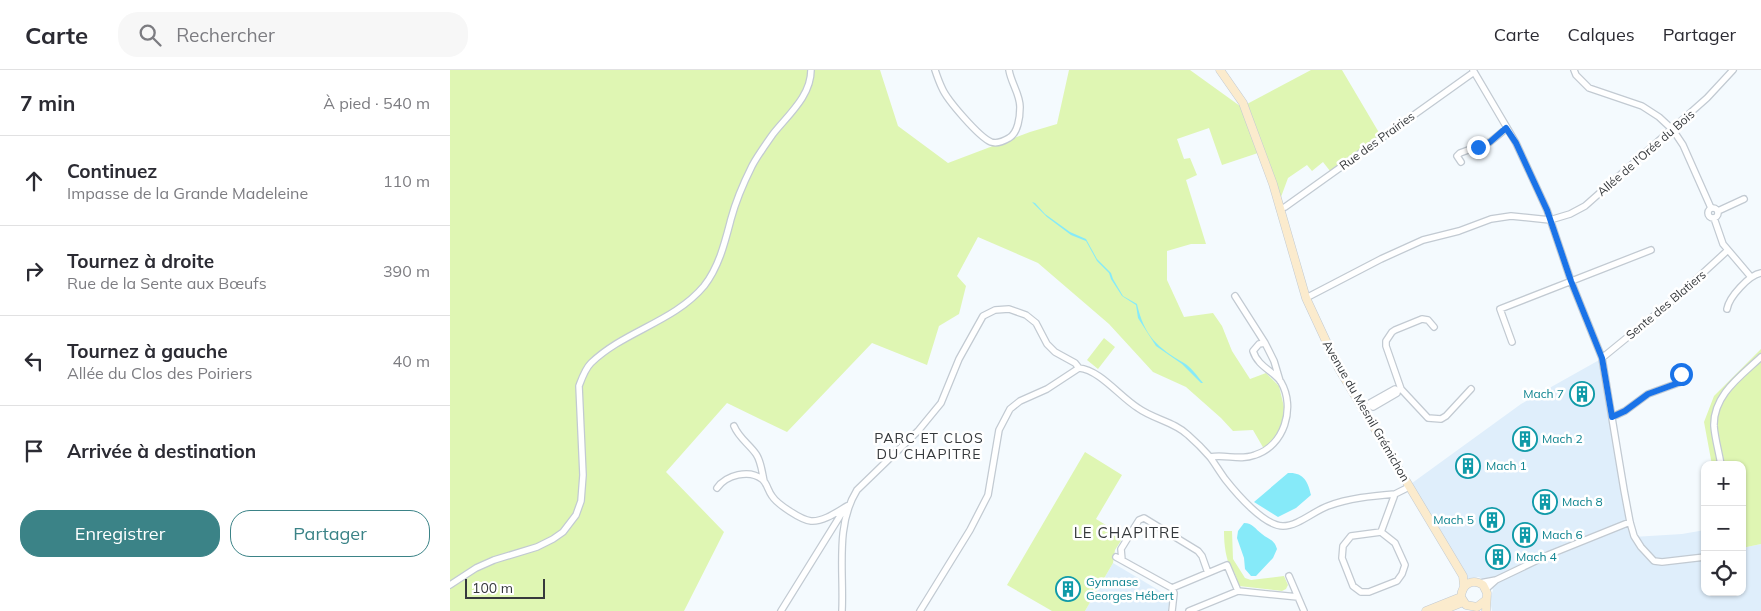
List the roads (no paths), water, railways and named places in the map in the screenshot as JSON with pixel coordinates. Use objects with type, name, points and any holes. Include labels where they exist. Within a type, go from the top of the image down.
[{"type":"street","points":[[450,585],[476,568],[494,560],[537,547],[553,539],[563,532],[576,515],[581,501],[583,475],[579,386],[583,375],[590,364],[602,354],[683,306],[705,285],[724,246],[731,217],[752,166],[800,100],[811,79],[811,70]]},
{"type":"street","points":[[935,70],[942,89],[954,106],[990,142],[997,142],[1012,136],[1017,130],[1020,107],[1019,98],[1009,70]]},
{"type":"street","name":"Avenue du Mesnil Grémichon","points":[[1220,70],[1243,103],[1280,209],[1306,298],[1339,369],[1367,408],[1410,487],[1463,576],[1464,586]]},
{"type":"street","points":[[1574,70],[1576,75],[1589,88],[1642,106],[1659,116],[1683,145],[1711,208]]},
{"type":"street","name":"Allée de l'Orée du Bois","points":[[1550,220],[1570,214],[1586,206],[1707,98],[1733,70]]},
{"type":"street","points":[[1474,71],[1533,179],[1547,210],[1571,281],[1602,358],[1634,536],[1654,561],[1662,562],[1701,557]]},
{"type":"street","name":"Rue des Prairies","points":[[1280,209],[1474,71]]},
{"type":"street","points":[[1460,162],[1457,156],[1460,153],[1490,142],[1506,128]]},
{"type":"street","points":[[1714,218],[1718,215],[1718,211],[1744,199]]},
{"type":"street","points":[[1711,208],[1715,208],[1718,211]]},
{"type":"street","points":[[1711,208],[1708,215],[1710,218],[1714,218]]},
{"type":"street","points":[[1306,298],[1381,259],[1423,240],[1458,232],[1490,219],[1511,216],[1550,220]]},
{"type":"street","points":[[1714,218],[1723,244],[1751,277]]},
{"type":"street","points":[[1512,342],[1500,309],[1651,250]]},
{"type":"street","name":"Sente des Blatiers","points":[[1602,358],[1678,296],[1728,250]]},
{"type":"street","points":[[1727,309],[1728,302],[1751,277],[1761,273]]},
{"type":"street","points":[[1210,457],[1220,455],[1237,459],[1255,455],[1272,447],[1282,434],[1286,418],[1286,400],[1274,361],[1265,343],[1235,296]]},
{"type":"street","points":[[781,611],[857,490],[918,430],[940,403],[959,359],[982,316],[994,310],[1008,309],[1026,315],[1036,323],[1047,344],[1055,352],[1075,363],[1079,368]]},
{"type":"street","points":[[1434,327],[1428,320],[1422,319],[1395,330],[1388,336],[1386,346],[1399,390],[1428,418],[1434,419],[1446,416],[1471,389]]},
{"type":"street","points":[[1265,343],[1255,347],[1254,355],[1267,371],[1280,381]]},
{"type":"street","points":[[1720,461],[1714,427],[1715,413],[1721,398],[1730,387],[1761,357]]},
{"type":"street","points":[[920,611],[970,530],[988,495],[999,430],[1004,418],[1010,409],[1020,401],[1047,389],[1079,368],[1085,368],[1099,376],[1119,395],[1139,409],[1187,433],[1210,457],[1243,500],[1272,524],[1284,526],[1292,524],[1336,503],[1367,496],[1395,494],[1410,487]]},
{"type":"street","points":[[1612,417],[1625,411],[1648,394],[1681,382],[1681,374]]},
{"type":"street","points":[[1367,408],[1373,407],[1399,390]]},
{"type":"street","points":[[734,426],[740,436],[756,453],[764,481],[773,498],[800,518],[810,521],[830,515],[847,506]]},
{"type":"street","points":[[717,488],[725,480],[743,474],[756,475],[764,481]]},
{"type":"street","points":[[1381,532],[1395,494]]},
{"type":"street","points":[[842,611],[842,536],[850,500]]},
{"type":"street","points":[[1172,611],[1174,593],[1172,588],[1119,559],[1121,549],[1139,520],[1144,518],[1198,551],[1202,556],[1208,573]]},
{"type":"street","points":[[1486,600],[1479,609],[1466,605],[1462,599],[1464,586],[1496,580],[1548,555],[1630,522]]},
{"type":"street","points":[[1381,532],[1395,543],[1405,565],[1402,574],[1397,581],[1369,592],[1361,592],[1353,586],[1342,558],[1343,546],[1351,536],[1381,532]]},
{"type":"street","points":[[1172,588],[1227,565],[1238,591]]},
{"type":"street","points":[[1289,576],[1304,611]]},
{"type":"street","points":[[1463,576],[1479,584],[1486,600],[1486,611]]},
{"type":"street","points":[[1189,611],[1238,591],[1298,597]]},
{"type":"street","points":[[1426,611],[1462,599]]},
{"type":"street","points":[[1441,611],[1462,599]]},
{"type":"water","points":[[1032,202],[1070,232],[1086,239],[1097,259],[1111,273],[1123,296],[1137,304],[1144,325],[1153,340],[1189,367],[1203,383],[1182,364],[1156,346],[1138,318],[1136,305],[1122,296],[1109,273],[1097,261],[1086,241],[1071,235],[1047,217]]},
{"type":"water","points":[[1288,473],[1298,474],[1304,478],[1311,495],[1296,508],[1278,517],[1254,502]]},
{"type":"water","points":[[1244,523],[1252,525],[1271,540],[1277,549],[1273,558],[1256,576],[1251,576],[1245,569],[1244,558],[1237,538],[1238,531]]},
{"type":"place","name":"Mach 7","points":[[1582,394]]},
{"type":"place","name":"Mach 2","points":[[1525,439]]},
{"type":"place","name":"Mach 1","points":[[1468,466]]},
{"type":"place","name":"Mach 8","points":[[1545,502]]},
{"type":"place","name":"Mach 5","points":[[1492,520]]},
{"type":"place","name":"Mach 6","points":[[1525,535]]},
{"type":"place","name":"Mach 4","points":[[1498,557]]},
{"type":"place","name":"Gymnase Georges Hébert","points":[[1068,589]]},
{"type":"district","name":"PARC ET CLOS DU CHAPITRE","points":[[929,446]]},
{"type":"district","name":"LE CHAPITRE","points":[[1127,533]]}]
